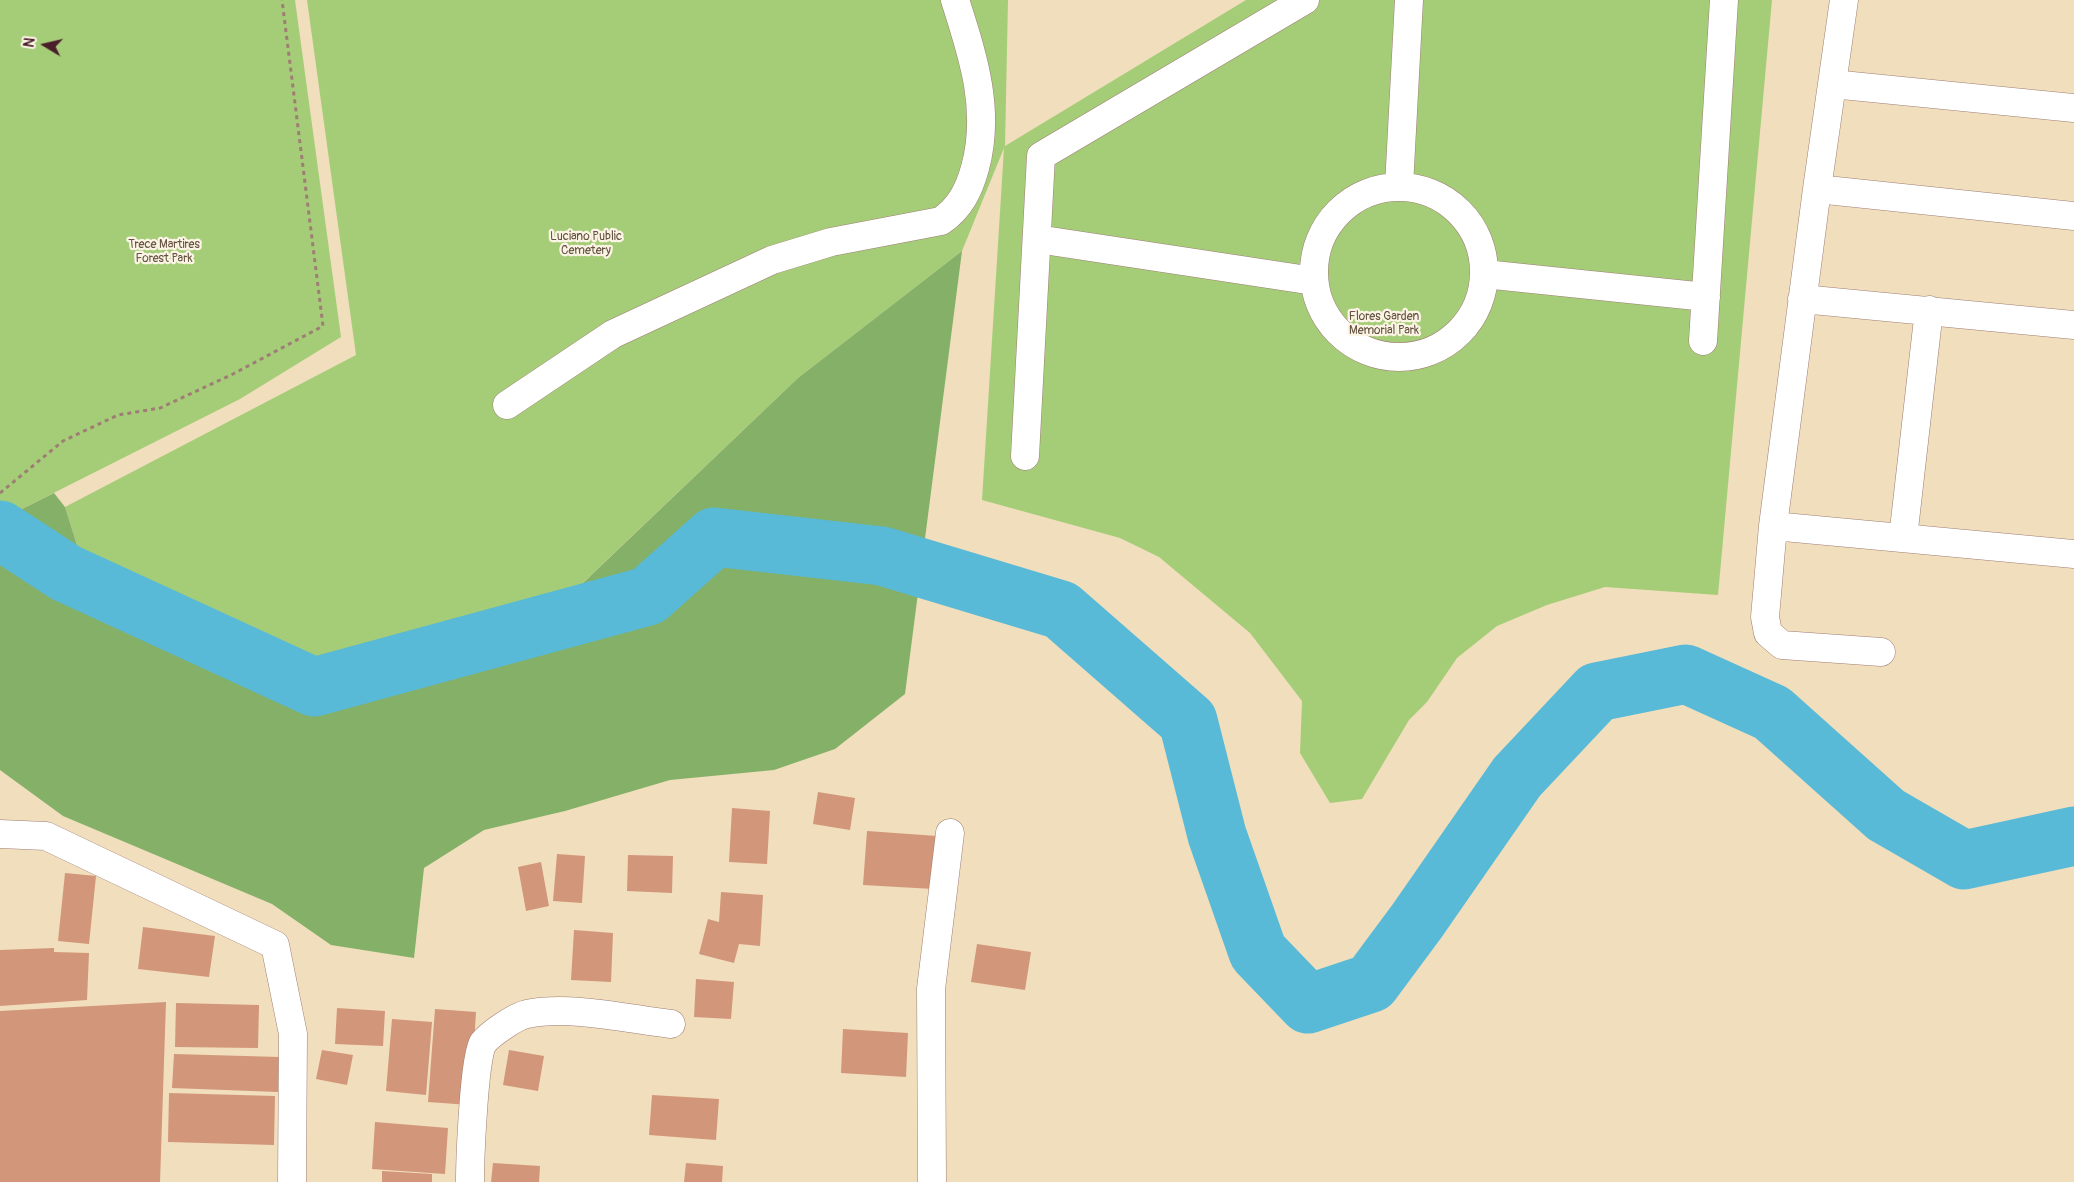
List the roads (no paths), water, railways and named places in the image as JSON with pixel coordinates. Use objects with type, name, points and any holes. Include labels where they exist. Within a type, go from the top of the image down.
[{"type":"street","points":[[507,405],[613,334],[772,260],[831,242],[941,221],[954,212],[974,174],[983,129],[980,85],[955,0]]},
{"type":"street","points":[[1025,456],[1041,156],[1305,0]]},
{"type":"street","points":[[1399,186],[1409,0]]},
{"type":"street","points":[[1703,341],[1724,0]]},
{"type":"street","points":[[1844,0],[1816,189],[1773,526],[1765,617],[1768,633],[1782,645],[1881,652]]},
{"type":"street","points":[[1832,84],[2074,108]]},
{"type":"street","points":[[1399,186],[1422,189],[1443,198],[1460,212],[1473,230],[1482,251],[1484,274],[1480,299],[1468,322],[1450,341],[1428,353],[1402,358],[1376,355],[1353,345],[1334,328],[1320,306],[1314,281],[1314,257],[1322,234],[1336,214],[1354,199],[1376,189],[1399,186]]},
{"type":"street","points":[[1816,189],[2074,216]]},
{"type":"street","points":[[1037,239],[1314,281]]},
{"type":"street","points":[[1484,274],[1706,297]]},
{"type":"street","points":[[1802,299],[2074,325]]},
{"type":"street","points":[[1903,538],[1929,310]]},
{"type":"street","points":[[1773,526],[2074,554]]},
{"type":"street","points":[[932,1182],[931,989],[950,833]]},
{"type":"street","points":[[0,834],[46,836],[275,945],[293,1034],[292,1182]]},
{"type":"street","points":[[470,1182],[469,1157],[482,1043],[504,1026],[527,1014],[576,1012],[671,1024]]},
{"type":"waterway","points":[[0,530],[66,573],[314,687],[648,596],[714,537],[882,556],[1061,610],[1188,721],[1217,835],[1258,952],[1308,1004],[1371,983],[1417,921],[1517,777],[1597,692],[1686,674],[1772,713],[1886,815],[1964,860],[2074,836]]},
{"type":"park label","name":"Luciano Public Cemetery","points":[[586,244]]},
{"type":"park label","name":"Trece Martires Forest Park","points":[[164,252]]},
{"type":"park label","name":"Flores Garden Memorial Park","points":[[1384,324]]}]
